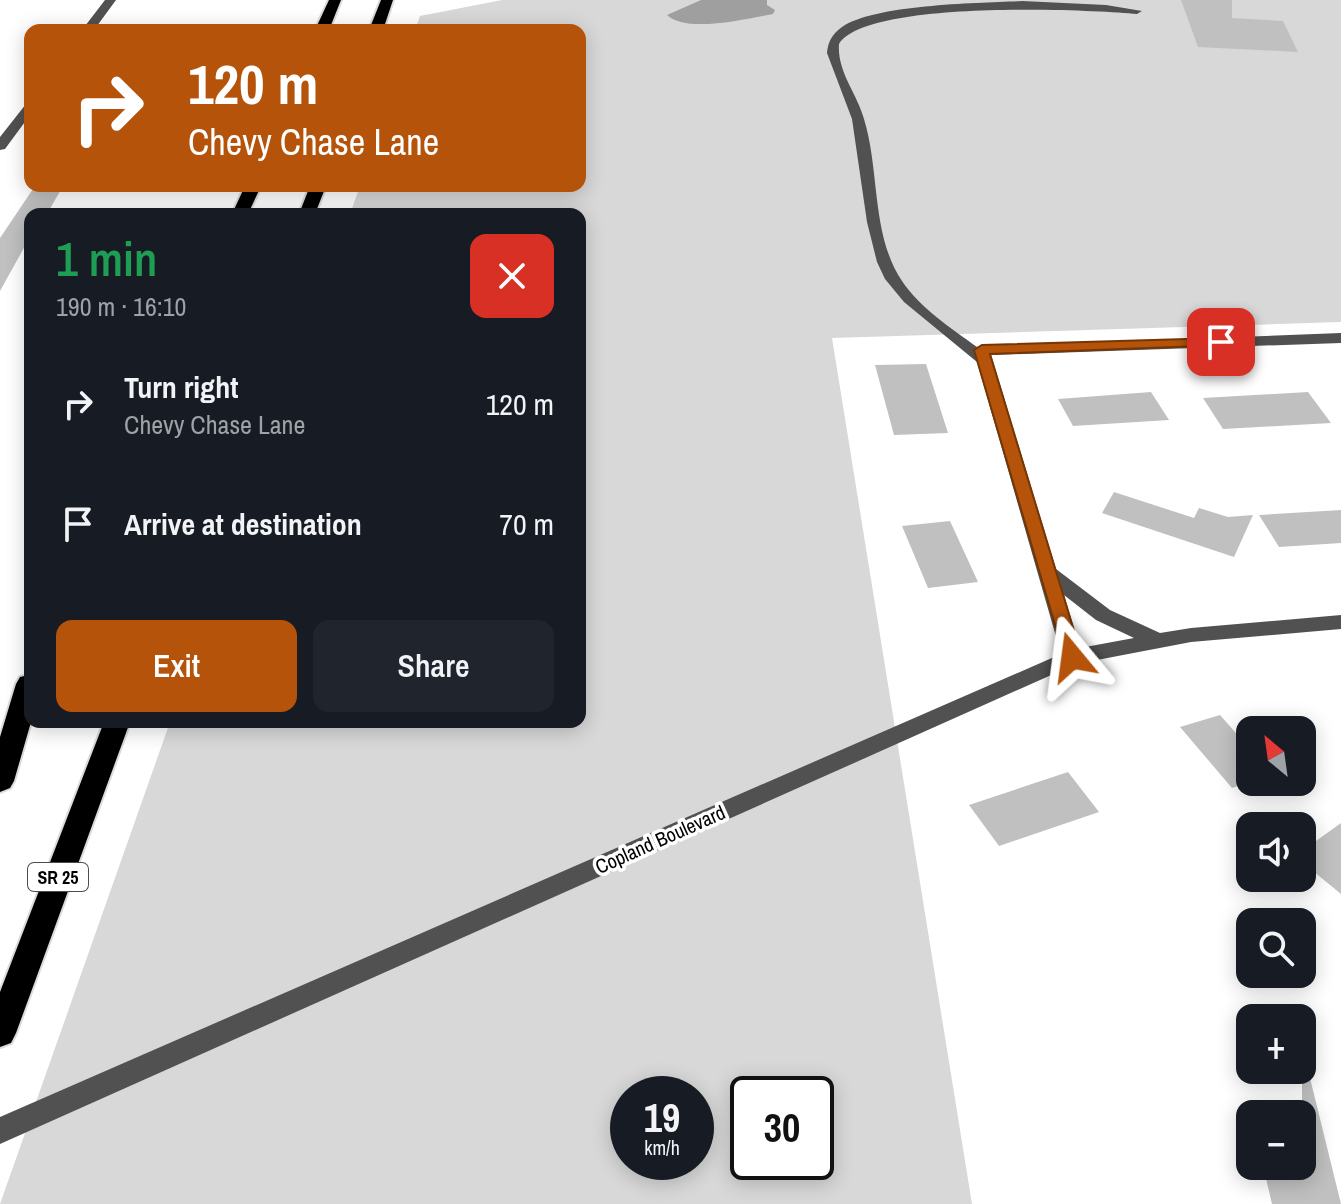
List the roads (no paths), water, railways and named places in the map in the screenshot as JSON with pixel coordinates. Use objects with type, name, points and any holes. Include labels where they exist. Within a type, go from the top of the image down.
[{"type":"highway","points":[[325,24],[335,0]]},
{"type":"highway","points":[[378,24],[387,0]]},
{"type":"highway","points":[[0,749],[24,696]]},
{"type":"highway","points":[[0,781],[24,703]]},
{"type":"highway","name":"SR 25","points":[[0,1033],[115,728]]},
{"type":"street","points":[[93,24],[111,0]]},
{"type":"street","points":[[1137,11],[1028,2],[941,9],[860,23],[837,37],[832,45],[832,61],[854,103],[884,259],[894,282],[966,347],[983,354],[1341,338]]},
{"type":"street","points":[[0,115],[24,112]]},
{"type":"street","points":[[0,146],[24,117]]},
{"type":"street","points":[[983,354],[1072,657]]},
{"type":"street","points":[[1048,573],[1103,615],[1158,641]]},
{"type":"street","name":"Copland Boulevard","points":[[0,1131],[1072,657],[1158,641],[1281,625],[1341,622]]}]
